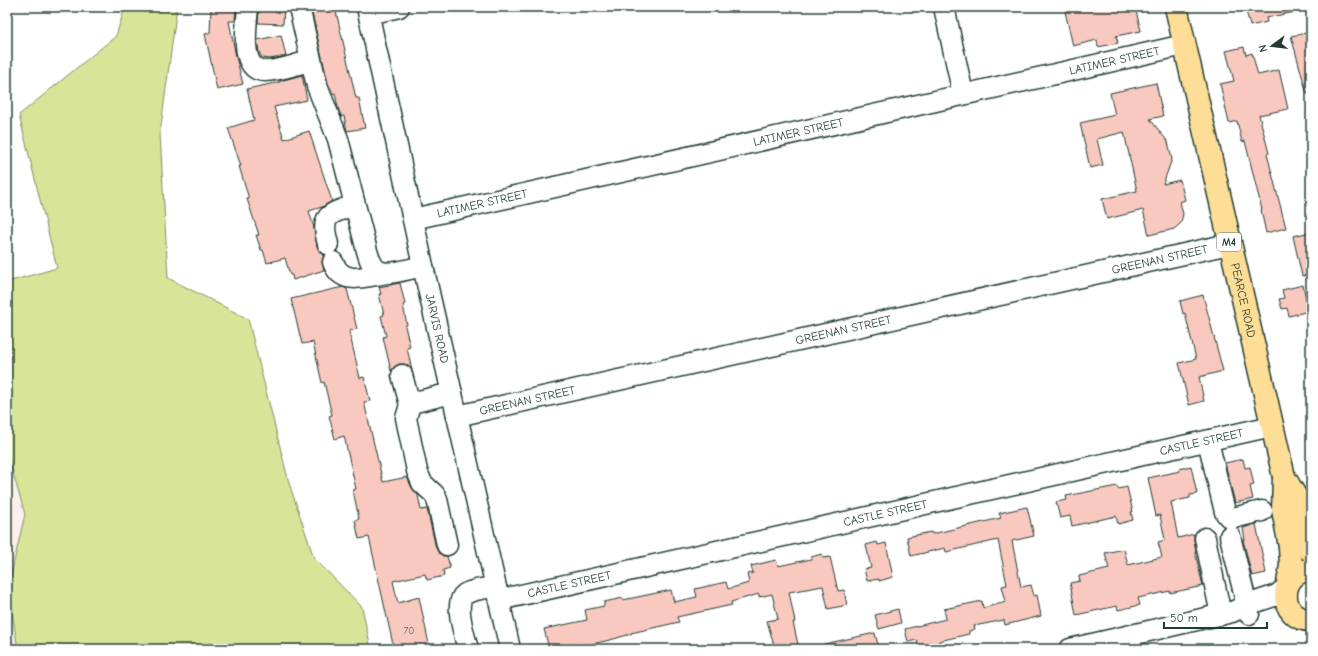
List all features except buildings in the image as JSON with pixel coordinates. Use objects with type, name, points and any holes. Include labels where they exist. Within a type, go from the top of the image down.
[{"type":"main road","name":"PEARCE ROAD","points":[[1176,7],[1229,244],[1284,477],[1283,510],[1290,547],[1291,565],[1286,600],[1288,608],[1302,618],[1308,628],[1311,638]]},
{"type":"main road","name":"PEARCE ROAD","points":[[1284,477],[1299,502],[1311,551]]},
{"type":"main road","points":[[1288,585],[1298,573],[1311,570]]},
{"type":"street","points":[[248,7],[246,50],[249,61],[256,69],[263,72],[310,61]]},
{"type":"street","points":[[299,7],[310,61],[319,93],[338,139],[366,251],[372,264],[378,270],[387,272]]},
{"type":"street","points":[[368,10],[399,7]]},
{"type":"street","points":[[944,7],[963,94]]},
{"type":"street","name":"JARVIS ROAD","points":[[368,10],[423,266],[510,649]]},
{"type":"street","name":"LATIMER STREET","points":[[413,218],[1184,45]]},
{"type":"street","points":[[355,205],[333,213],[327,218],[324,224],[331,253],[338,272],[347,278],[357,278],[423,266]]},
{"type":"street","name":"GREENAN STREET","points":[[457,416],[1229,244]]},
{"type":"street","points":[[402,375],[410,405],[406,418],[417,471],[422,483],[434,494],[437,499],[447,545]]},
{"type":"street","points":[[410,405],[415,402],[452,394]]},
{"type":"street","name":"CASTLE STREET","points":[[468,649],[459,609],[460,600],[464,594],[477,590],[498,593],[1272,426]]},
{"type":"street","points":[[1208,441],[1225,512],[1228,517],[1233,518],[1262,511]]},
{"type":"street","points":[[1230,536],[1237,612]]},
{"type":"street","points":[[1205,538],[1237,612]]},
{"type":"street","points":[[1237,612],[1277,595],[1288,585]]},
{"type":"street","points":[[1070,649],[1237,612],[1280,610],[1302,618]]},
{"type":"shaded area","points":[[7,453],[25,514],[8,588],[18,649],[7,649]]},
{"type":"green space","points":[[125,7],[177,7],[160,133],[168,278],[248,319],[289,483],[314,558],[362,607],[371,649],[18,649],[8,588],[25,514],[7,453],[7,282],[57,268],[19,115],[116,36]]}]
